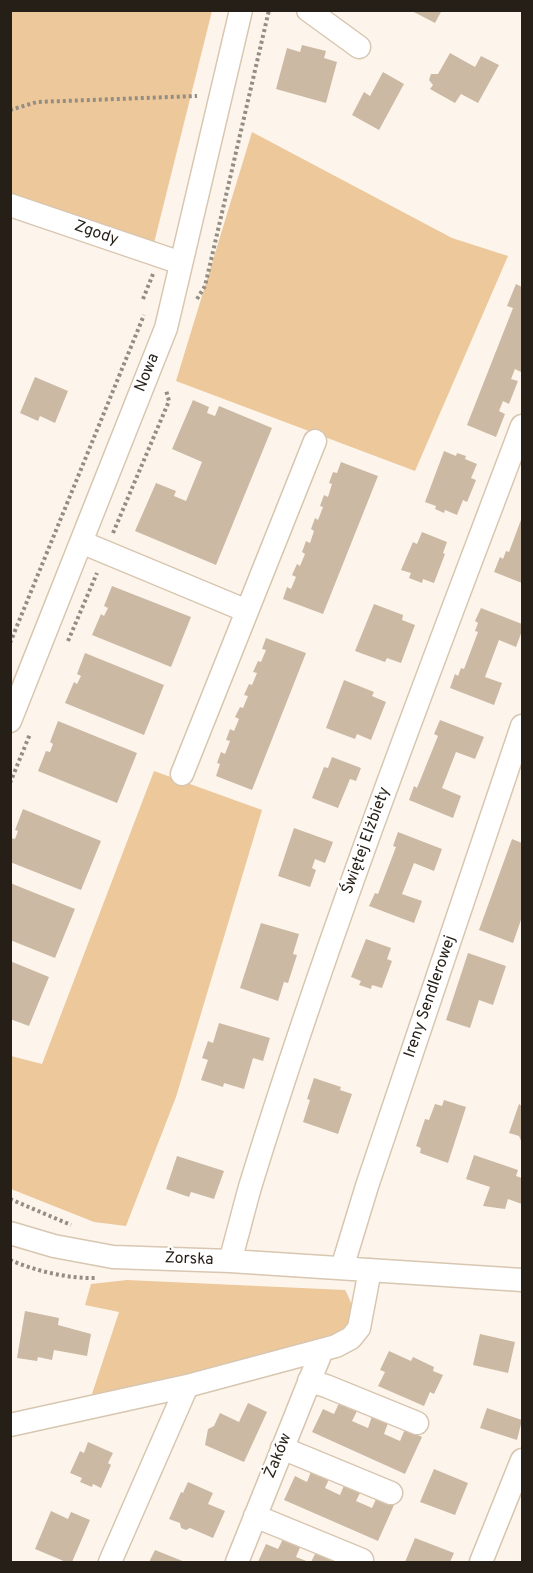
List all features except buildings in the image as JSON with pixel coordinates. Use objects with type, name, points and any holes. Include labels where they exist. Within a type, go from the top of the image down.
[{"type":"street","name":"Nowa","points":[[10,721],[166,328],[241,10]]},
{"type":"street","points":[[308,10],[359,47]]},
{"type":"street","name":"Zgody","points":[[10,205],[181,263]]},
{"type":"street","name":"Świętej Elżbiety","points":[[230,1262],[250,1189],[291,1060],[371,828],[522,426]]},
{"type":"street","points":[[182,774],[315,441]]},
{"type":"street","points":[[81,542],[247,611]]},
{"type":"street","name":"Ireny Sendlerowej","points":[[342,1268],[522,726]]},
{"type":"street","name":"Żorska","points":[[10,1233],[54,1246],[113,1257],[342,1268],[522,1280]]},
{"type":"street","points":[[10,1425],[187,1386],[336,1346],[351,1338],[359,1328],[370,1270]]},
{"type":"street","name":"Żaków","points":[[237,1563],[322,1350]]},
{"type":"street","points":[[309,1381],[417,1423]]},
{"type":"street","points":[[110,1563],[187,1386]]},
{"type":"street","points":[[282,1448],[391,1493]]},
{"type":"street","points":[[481,1563],[522,1460]]},
{"type":"street","points":[[255,1516],[362,1560]]},
{"type":"path","points":[[194,305],[205,286],[269,10]]},
{"type":"path","points":[[10,110],[37,102],[197,96]]},
{"type":"path","points":[[143,299],[156,265]]},
{"type":"path","points":[[10,1260],[23,1266],[82,1279]]},
{"type":"shaded area","points":[[11,11],[212,11],[154,243],[11,193]]},
{"type":"shaded area","points":[[252,132],[452,238],[508,256],[415,471],[176,381]]},
{"type":"shaded area","points":[[154,771],[262,810],[176,1097],[126,1226],[94,1222],[11,1189],[11,1056],[42,1064]]},
{"type":"shaded area","points":[[127,1280],[345,1290],[350,1300],[352,1315],[347,1327],[325,1343],[90,1400],[119,1312],[85,1305],[91,1284]]}]
